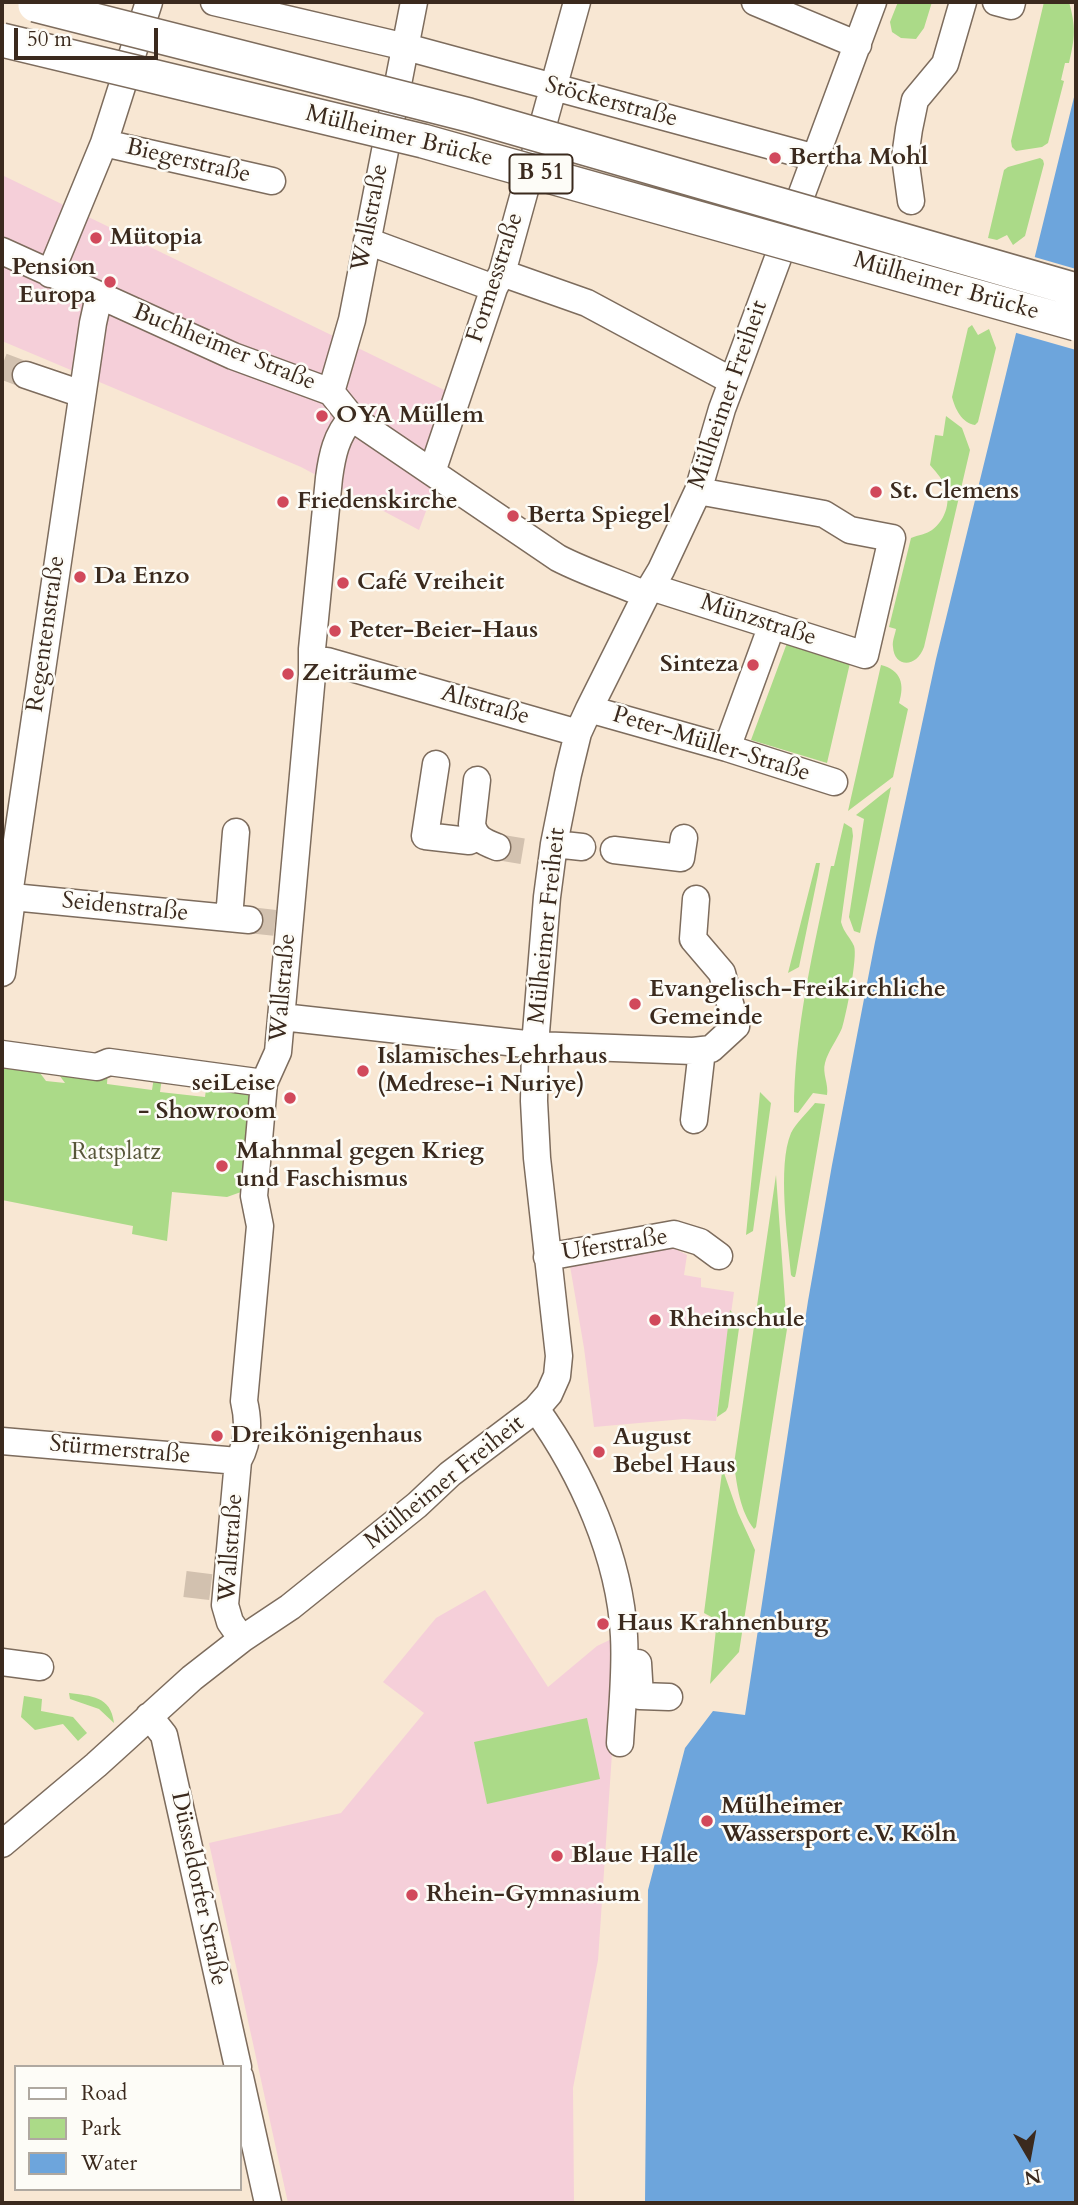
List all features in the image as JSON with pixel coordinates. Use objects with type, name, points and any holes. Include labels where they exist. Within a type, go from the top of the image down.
[{"type":"main road","name":"Mülheimer Brücke","points":[[34,5],[469,115],[1076,290]]},
{"type":"main road","name":"Mülheimer Brücke","points":[[2,40],[423,141],[1076,324]]},
{"type":"main road","name":"Mülheimer Brücke","points":[[2,54],[467,163],[1076,332]]},
{"type":"street","name":"Biegerstraße","points":[[50,274],[104,142],[149,2]]},
{"type":"street","name":"Stöckerstraße","points":[[214,2],[406,47],[816,158]]},
{"type":"street","name":"Wallstraße","points":[[331,392],[352,320],[414,2]]},
{"type":"street","points":[[755,2],[858,45]]},
{"type":"street","name":"Mülheimer Freiheit","points":[[2,1844],[96,1765],[192,1678],[242,1639],[290,1607],[417,1505],[450,1474],[536,1409],[549,1394],[557,1376],[559,1356],[536,1147],[534,1101],[547,897],[547,851],[578,733],[698,491],[732,381],[873,2]]},
{"type":"street","points":[[911,201],[905,157],[915,100],[945,64],[964,2]]},
{"type":"street","points":[[996,2],[1011,5],[1012,2]]},
{"type":"street","name":"Formesstraße","points":[[432,472],[498,281],[576,7]]},
{"type":"street","name":"Biegerstraße","points":[[104,142],[272,181]]},
{"type":"street","points":[[367,241],[498,281],[587,303],[732,381]]},
{"type":"street","name":"Buchheimer Straße","points":[[2,251],[233,356],[331,392],[352,418],[558,558],[584,572],[648,591]]},
{"type":"street","name":"Regentenstraße","points":[[2,973],[11,906],[6,896],[14,860],[82,394],[99,296]]},
{"type":"street","points":[[26,375],[82,394]]},
{"type":"street","name":"Wallstraße","points":[[242,1639],[230,1622],[223,1594],[239,1461],[245,1448],[248,1419],[244,1401],[260,1226],[254,1196],[264,1083],[278,1052],[282,1017],[283,924],[333,455],[343,427],[352,418]]},
{"type":"street","name":"Münzstraße","points":[[648,591],[772,625],[865,655],[892,538],[850,530],[824,514],[698,491]]},
{"type":"street","points":[[727,748],[772,625]]},
{"type":"street","name":"Altstraße","points":[[312,661],[327,661],[578,733]]},
{"type":"street","name":"Peter-Müller-Straße","points":[[589,709],[834,782]]},
{"type":"street","points":[[436,764],[425,836],[487,842],[472,824],[477,780]]},
{"type":"street","name":"Seidenstraße","points":[[6,896],[239,919],[236,832]]},
{"type":"street","points":[[614,850],[681,858],[684,838]]},
{"type":"street","points":[[547,851],[582,847]]},
{"type":"street","points":[[282,1017],[536,1045],[711,1049],[736,1026],[723,973],[694,939],[696,899]]},
{"type":"street","points":[[694,1120],[702,1050]]},
{"type":"street","points":[[2,1054],[97,1067],[109,1062],[264,1083]]},
{"type":"street","name":"Uferstraße","points":[[547,1257],[674,1234],[701,1242],[719,1256]]},
{"type":"street","points":[[536,1409],[556,1436],[580,1480],[618,1582],[625,1637],[620,1743]]},
{"type":"street","name":"Stürmerstraße","points":[[2,1441],[239,1461]]},
{"type":"street","points":[[611,1560],[627,1564],[632,1575],[640,1696],[669,1697]]},
{"type":"street","points":[[2,1662],[40,1667]]},
{"type":"street","name":"Düsseldorfer Straße","points":[[149,1716],[164,1735],[238,2065]]},
{"type":"street","points":[[242,2086],[268,2203]]},
{"type":"shaded area","points":[[2,175],[467,401],[419,530],[301,467],[2,341]]},
{"type":"shaded area","name":"Rheinschule","points":[[664,1243],[687,1255],[684,1275],[701,1278],[701,1287],[734,1292],[716,1421],[684,1419],[594,1427],[569,1260]]},
{"type":"shaded area","name":"Rhein-Gymnasium","points":[[485,1590],[548,1687],[597,1646],[620,1635],[598,1960],[573,2088],[574,2203],[288,2203],[209,1843],[341,1813],[424,1713],[383,1682],[436,1618]]},
{"type":"green space","points":[[898,2],[932,2],[924,28],[916,39],[901,38],[892,32],[890,22]]},
{"type":"green space","points":[[1044,2],[1069,2],[1074,26],[1073,46],[1069,63],[1065,63],[1061,80],[1064,81],[1048,143],[1042,147],[1016,151],[1011,141]]},
{"type":"green space","points":[[1040,158],[1044,164],[1025,236],[1013,245],[1007,235],[997,240],[988,238],[1004,170]]},
{"type":"green space","points":[[972,325],[978,335],[989,329],[996,348],[978,422],[975,425],[960,415],[952,397],[968,328]]},
{"type":"green space","points":[[946,416],[962,428],[970,450],[924,647],[916,659],[906,663],[897,659],[894,654],[896,629],[889,627],[911,538],[928,533],[937,526],[946,509],[946,490],[930,465],[935,435],[943,436]]},
{"type":"green space","points":[[787,643],[850,663],[827,763],[751,740]]},
{"type":"green space","points":[[881,665],[897,674],[902,690],[899,703],[908,709],[893,777],[848,811]]},
{"type":"green space","points":[[891,787],[860,933],[854,931],[849,917],[864,819],[856,815]]},
{"type":"green space","points":[[844,823],[852,828],[853,836],[841,922],[855,952],[851,986],[842,1028],[825,1063],[827,1095],[813,1093],[798,1113],[794,1112],[801,1019],[831,866],[834,866]]},
{"type":"green space","points":[[816,863],[820,863],[799,967],[788,973]]},
{"type":"green space","name":"Ratsplatz","points":[[2,1061],[34,1065],[46,1081],[65,1083],[54,1068],[108,1068],[107,1084],[152,1090],[154,1077],[162,1078],[160,1092],[205,1097],[207,1082],[247,1087],[257,1099],[246,1144],[241,1192],[227,1197],[172,1192],[167,1241],[132,1234],[133,1226],[2,1200]]},
{"type":"green space","points":[[760,1092],[771,1103],[753,1231],[746,1235]]},
{"type":"green space","points":[[815,1103],[825,1104],[796,1273],[793,1277],[784,1183],[787,1147],[791,1133]]},
{"type":"green space","points":[[776,1175],[787,1329],[754,1529],[742,1506],[734,1464]]},
{"type":"green space","points":[[730,1310],[740,1321],[728,1407],[717,1417]]},
{"type":"green space","points":[[722,1472],[755,1550],[739,1652],[710,1684],[717,1620],[704,1613]]},
{"type":"green space","points":[[69,1693],[104,1702],[109,1707],[114,1723],[99,1709],[70,1699]]},
{"type":"green space","points":[[24,1696],[42,1699],[41,1711],[73,1717],[87,1733],[78,1741],[63,1724],[35,1730],[21,1717]]},
{"type":"green space","points":[[587,1718],[600,1779],[487,1804],[474,1742]]},
{"type":"water","points":[[1076,89],[1076,2203],[645,2203],[648,1890],[685,1748],[713,1711],[745,1715],[808,1301],[875,942],[936,659]]},
{"type":"pier","points":[[1031,256],[1076,269],[1076,350],[1013,332]]},
{"type":"tunnel","points":[[2,366],[26,375]]},
{"type":"tunnel","points":[[497,847],[533,853]]},
{"type":"tunnel","points":[[249,920],[276,923]]},
{"type":"tunnel","points":[[185,1584],[217,1588]]},
{"type":"tram line","points":[[12,29],[409,125],[1076,315]]},
{"type":"place","name":"Bertha Mohl","points":[[775,158]]},
{"type":"place","name":"Mütopia","points":[[96,238]]},
{"type":"place","name":"Pension Europa","points":[[110,282]]},
{"type":"place","name":"OYA Müllem","points":[[322,416]]},
{"type":"place","name":"St. Clemens","points":[[876,492]]},
{"type":"place","name":"Friedenskirche","points":[[283,502]]},
{"type":"place","name":"Berta Spiegel","points":[[513,516]]},
{"type":"place","name":"Da Enzo","points":[[80,577]]},
{"type":"place","name":"Café Vreiheit","points":[[343,583]]},
{"type":"place","name":"Peter-Beier-Haus","points":[[335,631]]},
{"type":"place","name":"Sinteza","points":[[753,665]]},
{"type":"place","name":"Zeiträume","points":[[288,674]]},
{"type":"place","name":"Evangelisch-Freikirchliche Gemeinde","points":[[635,1004]]},
{"type":"place","name":"Islamisches Lehrhaus (Medrese-i Nuriye)","points":[[363,1071]]},
{"type":"place","name":"seiLeise - Showroom","points":[[290,1098]]},
{"type":"place","name":"Mahnmal gegen Krieg und Faschismus","points":[[222,1166]]},
{"type":"place","name":"Rheinschule","points":[[655,1320]]},
{"type":"place","name":"Dreikönigenhaus","points":[[217,1436]]},
{"type":"place","name":"August Bebel Haus","points":[[599,1452]]},
{"type":"place","name":"Haus Krahnenburg","points":[[603,1624]]},
{"type":"place","name":"Mülheimer Wassersport e.V. Köln","points":[[707,1821]]},
{"type":"place","name":"Blaue Halle","points":[[557,1856]]},
{"type":"place","name":"Rhein-Gymnasium","points":[[412,1895]]}]
